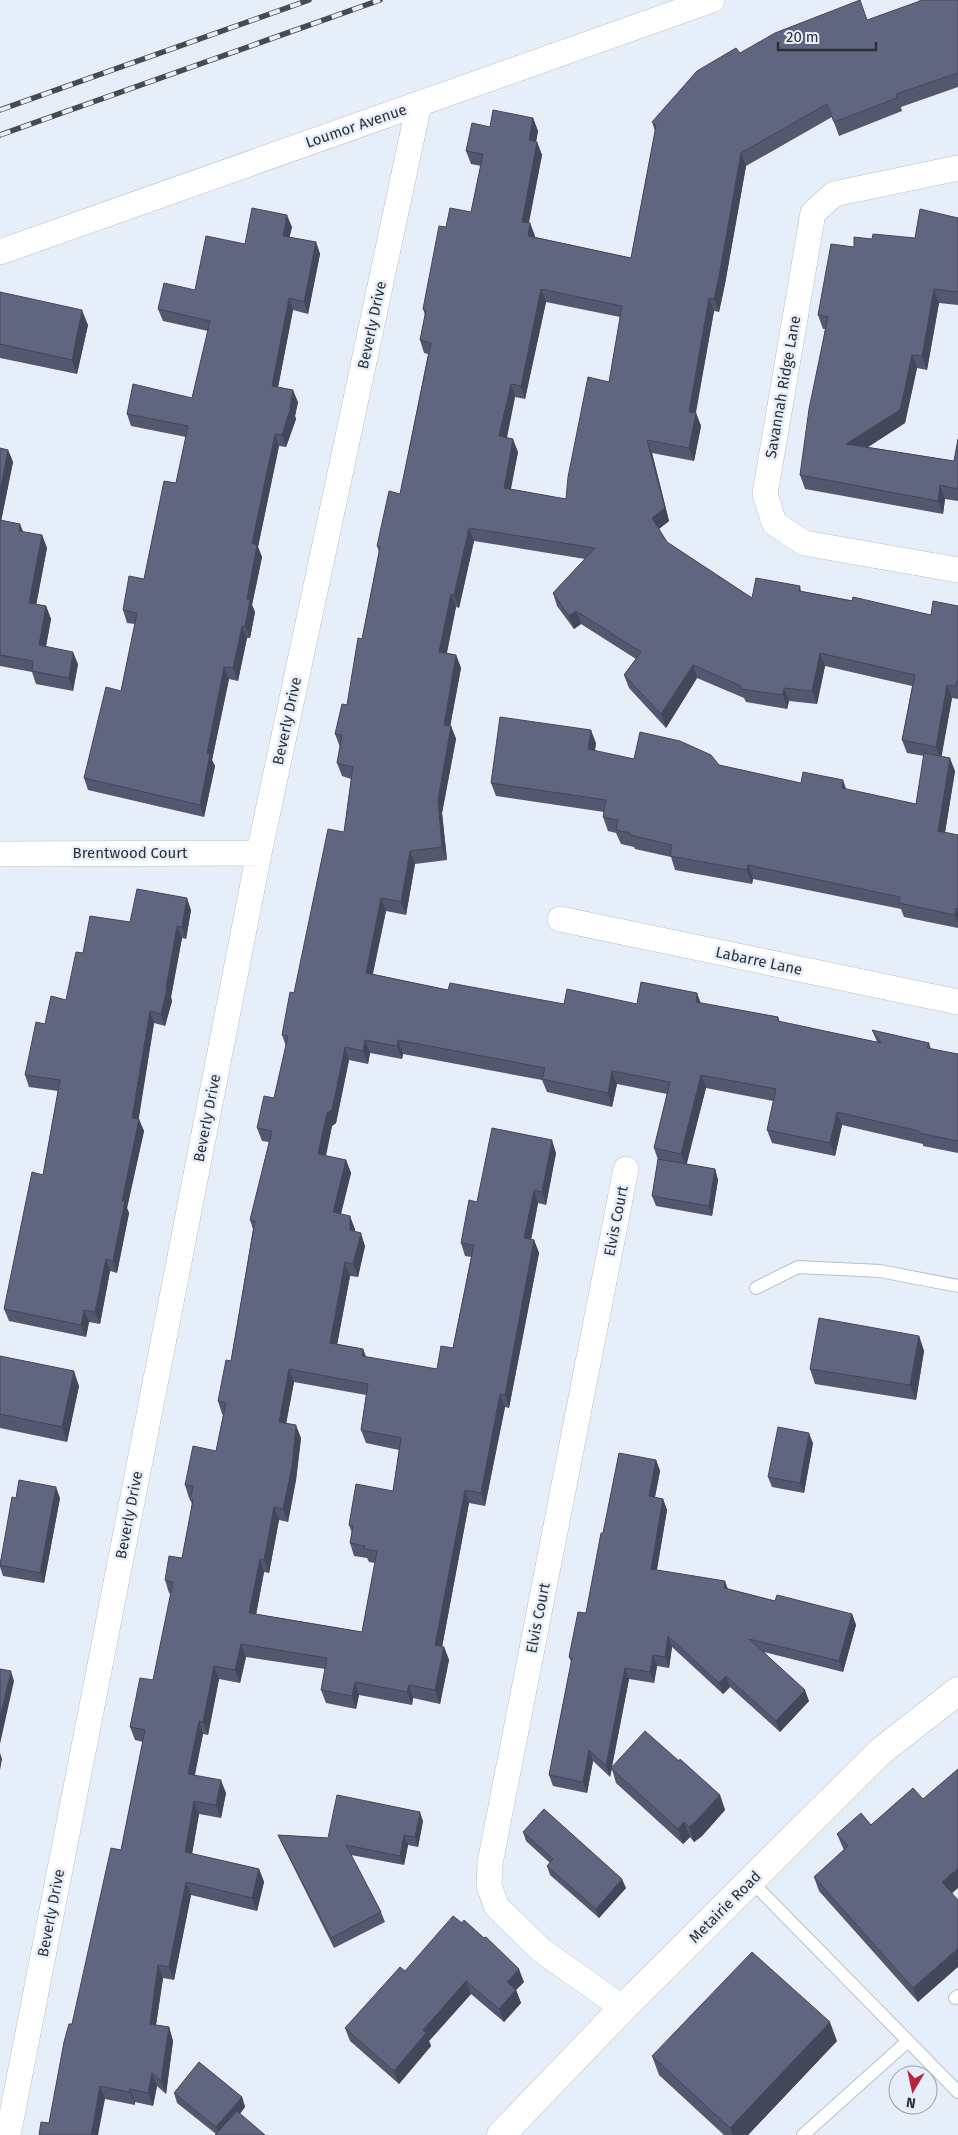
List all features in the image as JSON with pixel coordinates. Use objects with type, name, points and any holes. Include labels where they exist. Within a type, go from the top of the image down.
[{"type":"main road","name":"Metairie Road","points":[[502,2135],[623,2008],[881,1751],[958,1691]]},
{"type":"street","name":"Loumor Avenue","points":[[0,252],[712,0]]},
{"type":"street","name":"Beverly Drive","points":[[8,2135],[259,852],[419,104]]},
{"type":"street","name":"Savannah Ridge Lane","points":[[958,168],[834,194],[812,213],[765,494],[774,523],[804,543],[958,570]]},
{"type":"street","name":"Brentwood Court","points":[[0,854],[259,852]]},
{"type":"street","name":"Labarre Lane","points":[[560,919],[958,1002]]},
{"type":"street","name":"Elvis Court","points":[[623,2008],[541,1950],[497,1907],[490,1886],[490,1863],[626,1169]]},
{"type":"lane","points":[[756,1288],[798,1267],[880,1272],[958,1286]]},
{"type":"lane","points":[[751,1881],[958,2092]]},
{"type":"lane","points":[[803,2135],[908,2041]]},
{"type":"building","points":[[860,0],[867,20],[920,0],[958,0],[958,73],[896,94],[897,98],[834,122],[827,104],[741,153],[714,299],[709,298],[689,412],[696,413],[689,448],[647,440],[665,508],[652,518],[667,542],[752,598],[756,578],[800,586],[799,591],[852,601],[853,597],[931,615],[933,601],[958,606],[958,682],[956,681],[956,686],[947,685],[936,747],[902,740],[915,675],[820,653],[812,691],[784,688],[783,695],[741,689],[741,686],[693,665],[661,714],[624,675],[641,652],[576,611],[569,616],[553,593],[595,548],[469,528],[454,595],[451,594],[439,652],[456,655],[444,725],[451,726],[438,800],[442,847],[410,851],[401,902],[381,898],[366,973],[448,990],[450,983],[564,1004],[567,989],[637,1004],[641,982],[697,993],[696,1002],[778,1017],[778,1021],[881,1043],[872,1030],[929,1043],[927,1048],[958,1054],[958,1141],[837,1112],[830,1143],[767,1130],[776,1089],[701,1075],[681,1154],[654,1148],[670,1082],[612,1071],[608,1093],[542,1079],[545,1068],[398,1040],[397,1046],[365,1040],[363,1051],[345,1047],[332,1110],[327,1113],[318,1154],[346,1160],[333,1212],[350,1216],[350,1230],[361,1233],[353,1264],[345,1262],[330,1343],[363,1349],[362,1356],[437,1369],[441,1346],[453,1348],[474,1245],[461,1243],[469,1200],[477,1202],[492,1128],[552,1140],[542,1192],[534,1190],[524,1238],[534,1240],[505,1395],[500,1394],[481,1493],[465,1490],[435,1645],[444,1647],[435,1690],[409,1685],[407,1692],[355,1682],[352,1696],[321,1690],[327,1658],[241,1644],[235,1670],[214,1666],[203,1722],[199,1721],[188,1774],[221,1780],[216,1805],[194,1801],[185,1852],[259,1869],[252,1898],[186,1882],[169,1967],[158,1965],[150,2024],[169,2027],[161,2081],[152,2073],[148,2093],[130,2089],[130,2092],[100,2086],[91,2135],[39,2135],[41,2122],[49,2123],[64,2042],[69,2024],[72,2024],[111,1848],[121,1850],[145,1730],[130,1727],[140,1678],[153,1680],[173,1582],[165,1580],[169,1556],[182,1558],[193,1500],[190,1500],[193,1486],[185,1485],[193,1446],[216,1451],[226,1403],[218,1401],[226,1360],[231,1361],[255,1221],[250,1220],[272,1131],[257,1128],[264,1096],[274,1098],[288,1036],[282,1035],[290,992],[294,993],[328,829],[344,832],[353,767],[337,763],[342,735],[335,734],[342,704],[347,705],[358,638],[362,639],[380,547],[377,546],[389,491],[400,494],[431,343],[420,340],[426,310],[423,309],[439,226],[446,227],[450,208],[471,212],[483,154],[466,151],[472,123],[490,127],[493,110],[533,118],[529,140],[537,142],[522,222],[530,223],[528,236],[631,258],[656,126],[652,122],[697,71],[736,48],[740,53],[775,33]],"holes":[[[541,289],[622,306],[609,382],[588,377],[568,477],[566,499],[504,488],[513,439],[499,436],[511,384],[521,386]],[[289,1369],[368,1384],[361,1430],[401,1438],[393,1491],[356,1484],[349,1525],[353,1526],[350,1543],[365,1546],[364,1549],[377,1551],[362,1632],[249,1613],[260,1559],[264,1560],[274,1507],[283,1509],[292,1467],[296,1425],[279,1422]]]},
{"type":"building","points":[[252,208],[287,215],[283,236],[316,242],[304,302],[289,298],[272,386],[293,390],[291,407],[282,435],[275,434],[252,543],[257,545],[247,599],[250,600],[245,626],[242,626],[233,668],[224,667],[207,753],[210,754],[200,805],[84,778],[106,687],[121,691],[137,613],[123,610],[129,576],[144,579],[164,481],[176,483],[188,426],[127,414],[133,384],[192,398],[210,321],[158,309],[164,283],[195,290],[206,236],[245,244]]},
{"type":"building","points":[[920,209],[958,218],[958,292],[934,289],[922,356],[912,355],[900,410],[846,444],[954,461],[958,439],[958,489],[940,485],[938,501],[800,475],[809,409],[828,317],[818,315],[831,244],[854,247],[854,237],[872,239],[873,234],[915,238]]},
{"type":"building","points":[[0,292],[82,310],[72,360],[0,344]]},
{"type":"building","points":[[0,448],[8,450],[0,492]]},
{"type":"building","points":[[0,520],[20,524],[19,531],[42,535],[29,603],[46,606],[39,645],[73,652],[69,678],[32,671],[33,661],[0,655]]},
{"type":"building","points":[[500,717],[591,730],[588,749],[634,759],[640,732],[680,741],[711,755],[719,765],[801,783],[803,772],[843,780],[842,788],[916,804],[924,753],[950,758],[938,831],[958,835],[958,909],[956,908],[955,915],[899,903],[900,897],[748,865],[747,870],[670,856],[672,845],[616,830],[618,820],[603,817],[606,800],[491,783]]},
{"type":"building","points":[[137,889],[187,898],[182,927],[177,926],[161,1014],[150,1011],[132,1118],[139,1119],[122,1201],[125,1201],[113,1261],[106,1259],[95,1312],[84,1310],[81,1325],[4,1309],[32,1172],[43,1175],[60,1080],[25,1075],[36,1022],[45,1024],[51,996],[66,1000],[76,952],[83,953],[90,916],[130,922]]},
{"type":"building","points":[[658,1159],[715,1169],[709,1206],[652,1196]]},
{"type":"building","points":[[819,1318],[919,1336],[910,1385],[810,1369]]},
{"type":"building","points":[[0,1356],[74,1371],[62,1427],[0,1414]]},
{"type":"building","points":[[778,1427],[809,1433],[800,1483],[768,1477]]},
{"type":"building","points":[[619,1453],[656,1460],[649,1496],[663,1499],[651,1569],[725,1581],[724,1588],[775,1601],[777,1595],[852,1614],[839,1661],[749,1639],[805,1690],[776,1721],[726,1676],[719,1683],[668,1636],[665,1657],[653,1655],[650,1672],[625,1668],[606,1766],[589,1750],[583,1782],[549,1775],[572,1658],[569,1657],[578,1612],[586,1613]]},
{"type":"building","points":[[19,1480],[56,1487],[40,1573],[0,1565],[12,1497],[16,1498]]},
{"type":"building","points":[[0,1669],[11,1671],[0,1717]]},
{"type":"building","points":[[645,1731],[720,1795],[689,1827],[684,1822],[678,1829],[611,1768]]},
{"type":"building","points":[[958,1769],[958,1868],[942,1882],[958,1900],[958,1948],[913,1988],[814,1877],[848,1846],[837,1834],[861,1813],[871,1825],[913,1788],[923,1799]]},
{"type":"building","points":[[337,1795],[420,1812],[415,1837],[404,1835],[400,1856],[346,1845],[381,1912],[331,1938],[278,1835],[328,1838]]},
{"type":"building","points":[[544,1809],[622,1879],[596,1909],[547,1866],[553,1859],[523,1832]]},
{"type":"building","points":[[453,1916],[462,1923],[464,1920],[484,1938],[486,1937],[519,1969],[507,1982],[516,1990],[499,2009],[466,1981],[423,2030],[426,2033],[394,2071],[345,2028],[400,1967],[405,1971]]},
{"type":"building","points":[[752,1952],[830,2022],[730,2128],[652,2056]]},
{"type":"building","points":[[199,2062],[242,2097],[216,2127],[174,2093]]},
{"type":"building","points":[[237,2111],[265,2135],[215,2135]]},
{"type":"railway","points":[[0,110],[309,0]]},
{"type":"railway","points":[[0,135],[380,0]]}]
